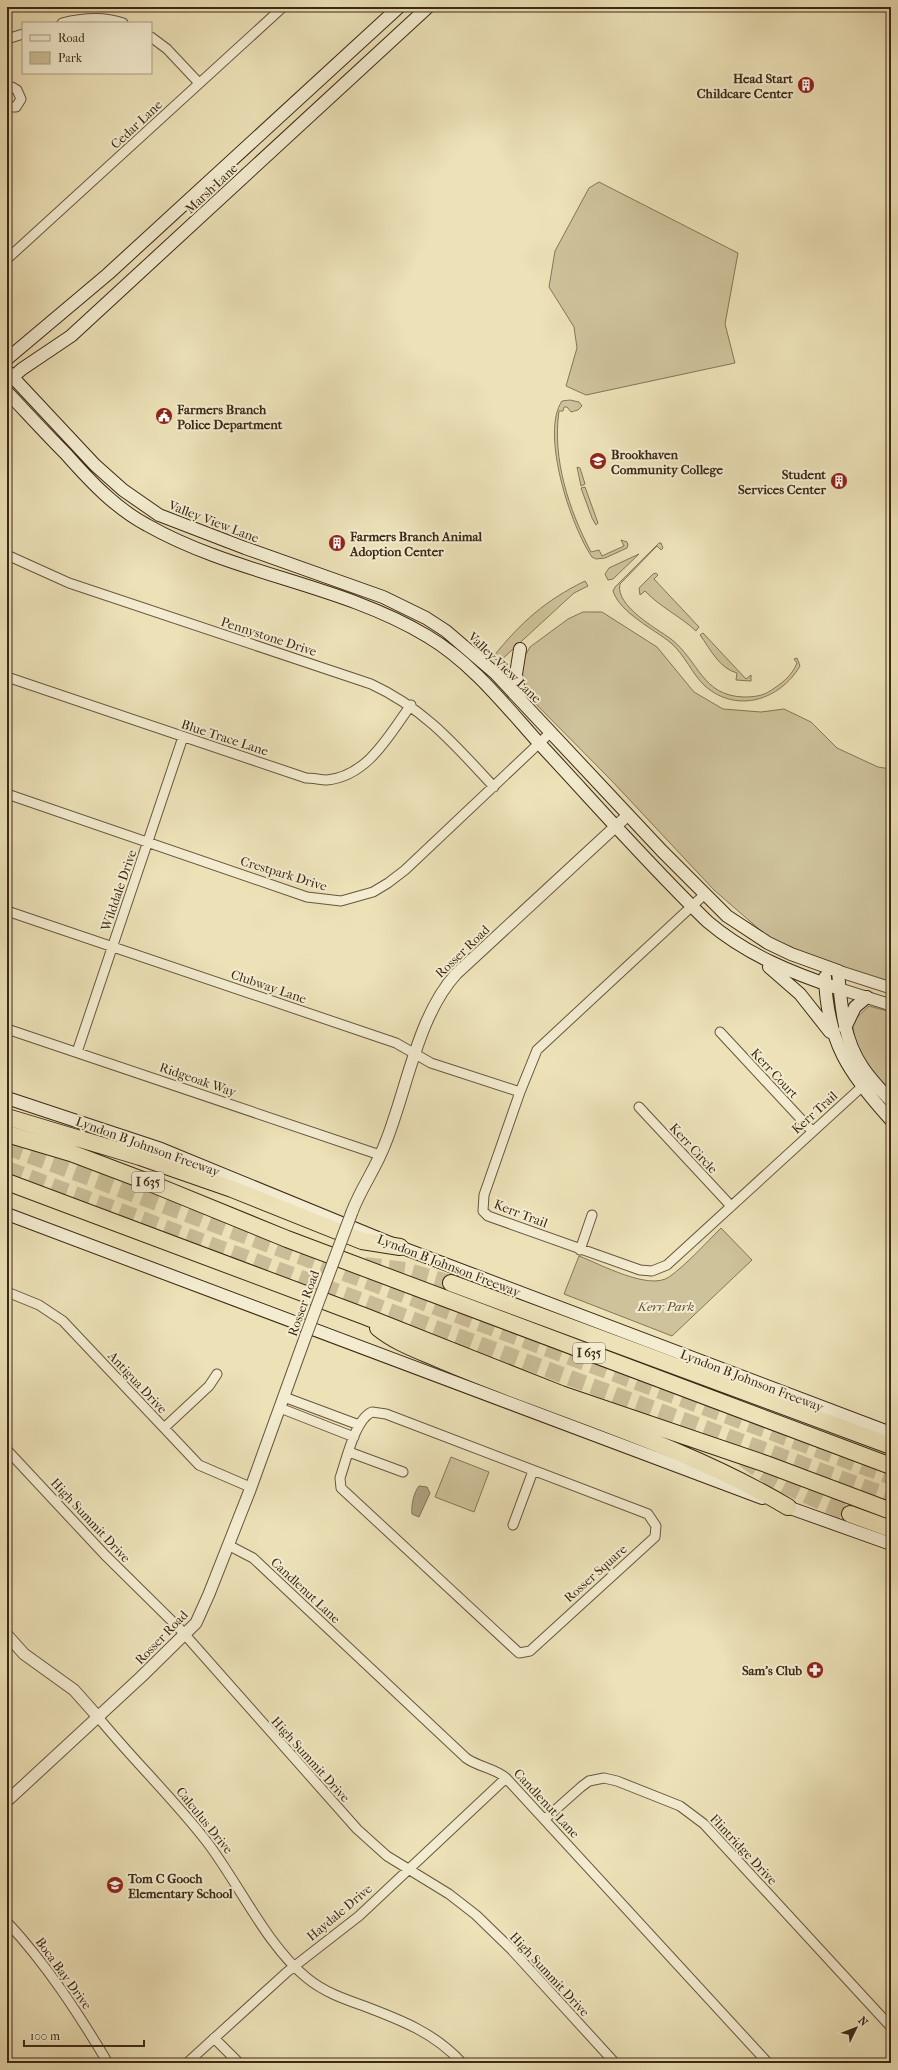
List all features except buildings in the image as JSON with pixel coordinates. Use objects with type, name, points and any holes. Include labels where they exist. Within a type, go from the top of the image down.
[{"type":"highway","points":[[7,1117],[153,1161],[232,1189],[362,1241],[400,1247]]},
{"type":"highway","name":"I 635","points":[[7,1134],[71,1153],[145,1181],[287,1239],[891,1466]]},
{"type":"highway","points":[[7,1182],[364,1316],[561,1394],[766,1464],[891,1511]]},
{"type":"highway","points":[[7,1188],[40,1194]]},
{"type":"highway","points":[[452,1283],[891,1446]]},
{"type":"highway","points":[[364,1316],[390,1338],[455,1367],[668,1448],[766,1494],[788,1507]]},
{"type":"highway","points":[[850,1514],[891,1529]]},
{"type":"main road","name":"Marsh Lane","points":[[7,359],[108,274],[399,7]]},
{"type":"main road","name":"Marsh Lane","points":[[9,376],[71,336],[428,7]]},
{"type":"main road","name":"Valley View Lane","points":[[9,376],[95,465],[123,490],[159,515],[245,548],[365,589],[426,618],[451,635],[482,661],[551,732],[628,815],[727,916],[743,929],[791,954],[838,971]]},
{"type":"main road","name":"Valley View Lane","points":[[7,392],[85,475],[118,506],[152,528],[178,541],[370,608],[426,635],[459,660],[484,683],[692,906],[722,934],[753,953],[786,970],[840,989]]},
{"type":"main road","points":[[85,475],[95,465]]},
{"type":"main road","points":[[152,528],[159,515]]},
{"type":"main road","points":[[277,576],[283,561]]},
{"type":"main road","points":[[520,649],[516,674],[520,700]]},
{"type":"main road","points":[[753,953],[800,994],[836,1041]]},
{"type":"main road","points":[[824,966],[829,1018],[845,1063],[861,1086],[891,1120]]},
{"type":"main road","points":[[838,971],[845,1028],[852,1048],[871,1078],[891,1100]]},
{"type":"main road","points":[[845,1028],[855,1007],[867,997]]},
{"type":"main road","name":"Lyndon B Johnson Freeway","points":[[7,1098],[174,1154],[400,1247],[891,1433]]},
{"type":"main road","points":[[7,1214],[482,1392],[718,1483],[891,1544]]},
{"type":"street","name":"Cedar Lane","points":[[7,259],[283,7]]},
{"type":"street","points":[[66,22],[82,18],[117,22]]},
{"type":"street","points":[[7,39],[22,34]]},
{"type":"street","points":[[152,38],[168,49],[199,83]]},
{"type":"street","points":[[7,88],[12,87],[17,90],[21,99],[16,107],[7,107]]},
{"type":"street","name":"Pennystone Drive","points":[[7,555],[69,583],[371,684],[392,694],[411,706],[439,729],[494,787]]},
{"type":"street","name":"Blue Trace Lane","points":[[7,677],[306,778],[327,780],[346,775],[363,766],[382,745],[411,706]]},
{"type":"street","name":"Crestpark Drive","points":[[7,794],[307,897],[341,901],[373,892],[405,870],[551,732]]},
{"type":"street","name":"Wilddale Drive","points":[[77,1052],[183,737]]},
{"type":"street","name":"Rosser Road","points":[[7,1801],[196,1624],[203,1610],[250,1487],[352,1212],[380,1155],[433,1006],[447,984],[628,815]]},
{"type":"street","name":"Kerr Trail","points":[[705,894],[543,1044],[533,1058],[484,1195],[483,1211],[488,1216],[580,1250],[640,1270],[658,1270],[667,1265],[871,1078]]},
{"type":"street","name":"Clubway Lane","points":[[7,911],[396,1043],[431,1063],[520,1092]]},
{"type":"street","points":[[838,971],[891,988]]},
{"type":"street","points":[[840,989],[891,1005]]},
{"type":"street","name":"Ridgeoak Way","points":[[7,1029],[380,1155]]},
{"type":"street","name":"Kerr Court","points":[[720,1032],[812,1132]]},
{"type":"street","name":"Kerr Circle","points":[[639,1107],[731,1206]]},
{"type":"street","points":[[580,1250],[592,1215]]},
{"type":"street","name":"Antigua Drive","points":[[7,1292],[39,1305],[63,1321],[199,1465],[250,1487]]},
{"type":"street","points":[[164,1428],[209,1386],[217,1374]]},
{"type":"street","points":[[282,1402],[359,1425]]},
{"type":"street","points":[[282,1402],[354,1437]]},
{"type":"street","name":"Rosser Square","points":[[378,1412],[648,1514],[656,1526],[655,1537],[530,1651],[519,1653],[341,1488],[340,1478],[354,1437],[366,1414],[378,1412]]},
{"type":"street","name":"High Summit Drive","points":[[7,1450],[105,1555],[186,1635],[357,1829],[387,1856],[449,1894],[493,1931],[615,2063]]},
{"type":"street","points":[[349,1452],[404,1472]]},
{"type":"street","points":[[513,1525],[533,1471]]},
{"type":"street","name":"Candlenut Lane","points":[[228,1545],[253,1558],[466,1758],[478,1766],[501,1773],[545,1819],[768,2063]]},
{"type":"street","name":"Calculus Drive","points":[[8,1640],[37,1664],[74,1690],[98,1717],[204,1838],[270,1936],[294,1966],[308,1979],[338,1997],[422,2030],[447,2048],[462,2063]]},
{"type":"street","name":"Haydale Drive","points":[[187,2063],[294,1966],[359,1916],[506,1778]]},
{"type":"street","name":"Flintridge Drive","points":[[545,1819],[581,1787],[597,1779],[617,1781],[680,1806],[704,1824],[891,2028]]},
{"type":"street","name":"Boca Bay Drive","points":[[7,1922],[27,1944],[51,1975],[77,2012],[108,2063]]},
{"type":"street","points":[[214,2038],[239,2063]]},
{"type":"green space","points":[[599,182],[738,253],[725,324],[735,363],[586,395],[566,386],[577,348],[574,327],[549,287],[555,251],[589,188]]},
{"type":"green space","points":[[570,400],[579,402],[582,406],[578,410],[571,412],[567,407],[564,407],[563,411],[559,411],[557,429],[560,466],[569,502],[591,552],[599,550],[602,556],[624,546],[621,540],[627,542],[628,545],[627,548],[605,558],[596,559],[592,557],[584,543],[567,503],[561,480],[556,457],[554,435],[556,416],[562,401]]},
{"type":"green space","points":[[577,467],[580,468],[585,484],[581,486]]},
{"type":"green space","points":[[585,487],[598,523],[596,525],[581,488]]},
{"type":"green space","points":[[659,543],[661,543],[663,548],[661,550],[657,546],[620,584],[620,592],[630,608],[647,623],[671,639],[688,657],[702,676],[719,691],[730,695],[744,697],[767,693],[789,676],[797,663],[794,659],[797,658],[800,666],[791,678],[770,695],[757,699],[744,701],[717,695],[700,681],[671,643],[638,620],[623,606],[613,591],[615,587]]},
{"type":"green space","points":[[639,554],[613,579],[608,580],[605,574],[609,568]]},
{"type":"green space","points":[[656,573],[658,575],[654,579],[699,627],[696,631],[657,602],[645,591],[640,595],[639,588],[653,574]]},
{"type":"green space","points":[[585,581],[588,586],[574,593],[499,662],[493,657],[503,644],[535,613],[558,596]]},
{"type":"green space","points":[[583,612],[602,612],[657,647],[694,692],[723,709],[761,712],[784,709],[811,722],[837,748],[878,767],[891,769],[891,982],[825,962],[768,937],[714,890],[611,780],[525,693],[517,670],[530,647],[568,619]]},
{"type":"green space","points":[[703,633],[746,679],[751,675],[751,681],[736,680],[737,673],[731,671],[720,663],[700,635]]},
{"type":"green space","points":[[869,1006],[891,1012],[891,1092],[867,1066],[856,1046],[852,1022]]},
{"type":"green space","name":"Kerr Park","points":[[721,1228],[752,1260],[672,1336],[564,1294],[579,1256],[611,1270],[637,1279],[649,1281],[660,1280],[669,1277],[682,1266]]},
{"type":"green space","points":[[451,1457],[489,1472],[474,1512],[435,1497]]},
{"type":"shaded area","points":[[419,1486],[427,1487],[430,1493],[419,1517],[412,1514],[412,1503]]},
{"type":"tunnel","points":[[7,1147],[891,1477]]},
{"type":"tunnel","points":[[7,1169],[891,1497]]},
{"type":"tunnel","points":[[365,1265],[405,1270],[451,1283]]},
{"type":"tunnel","points":[[744,1459],[756,1468],[782,1483],[809,1497],[850,1514]]},
{"type":"place","name":"Head Start Childcare Center","points":[[806,85]]},
{"type":"place","name":"Farmers Branch Police Department","points":[[164,416]]},
{"type":"place","name":"Brookhaven Community College","points":[[598,461]]},
{"type":"place","name":"Student Services Center","points":[[839,481]]},
{"type":"place","name":"Farmers Branch Animal Adoption Center","points":[[337,543]]},
{"type":"place","name":"Sam's Club","points":[[815,1670]]},
{"type":"place","name":"Tom C Gooch Elementary School","points":[[115,1885]]}]
